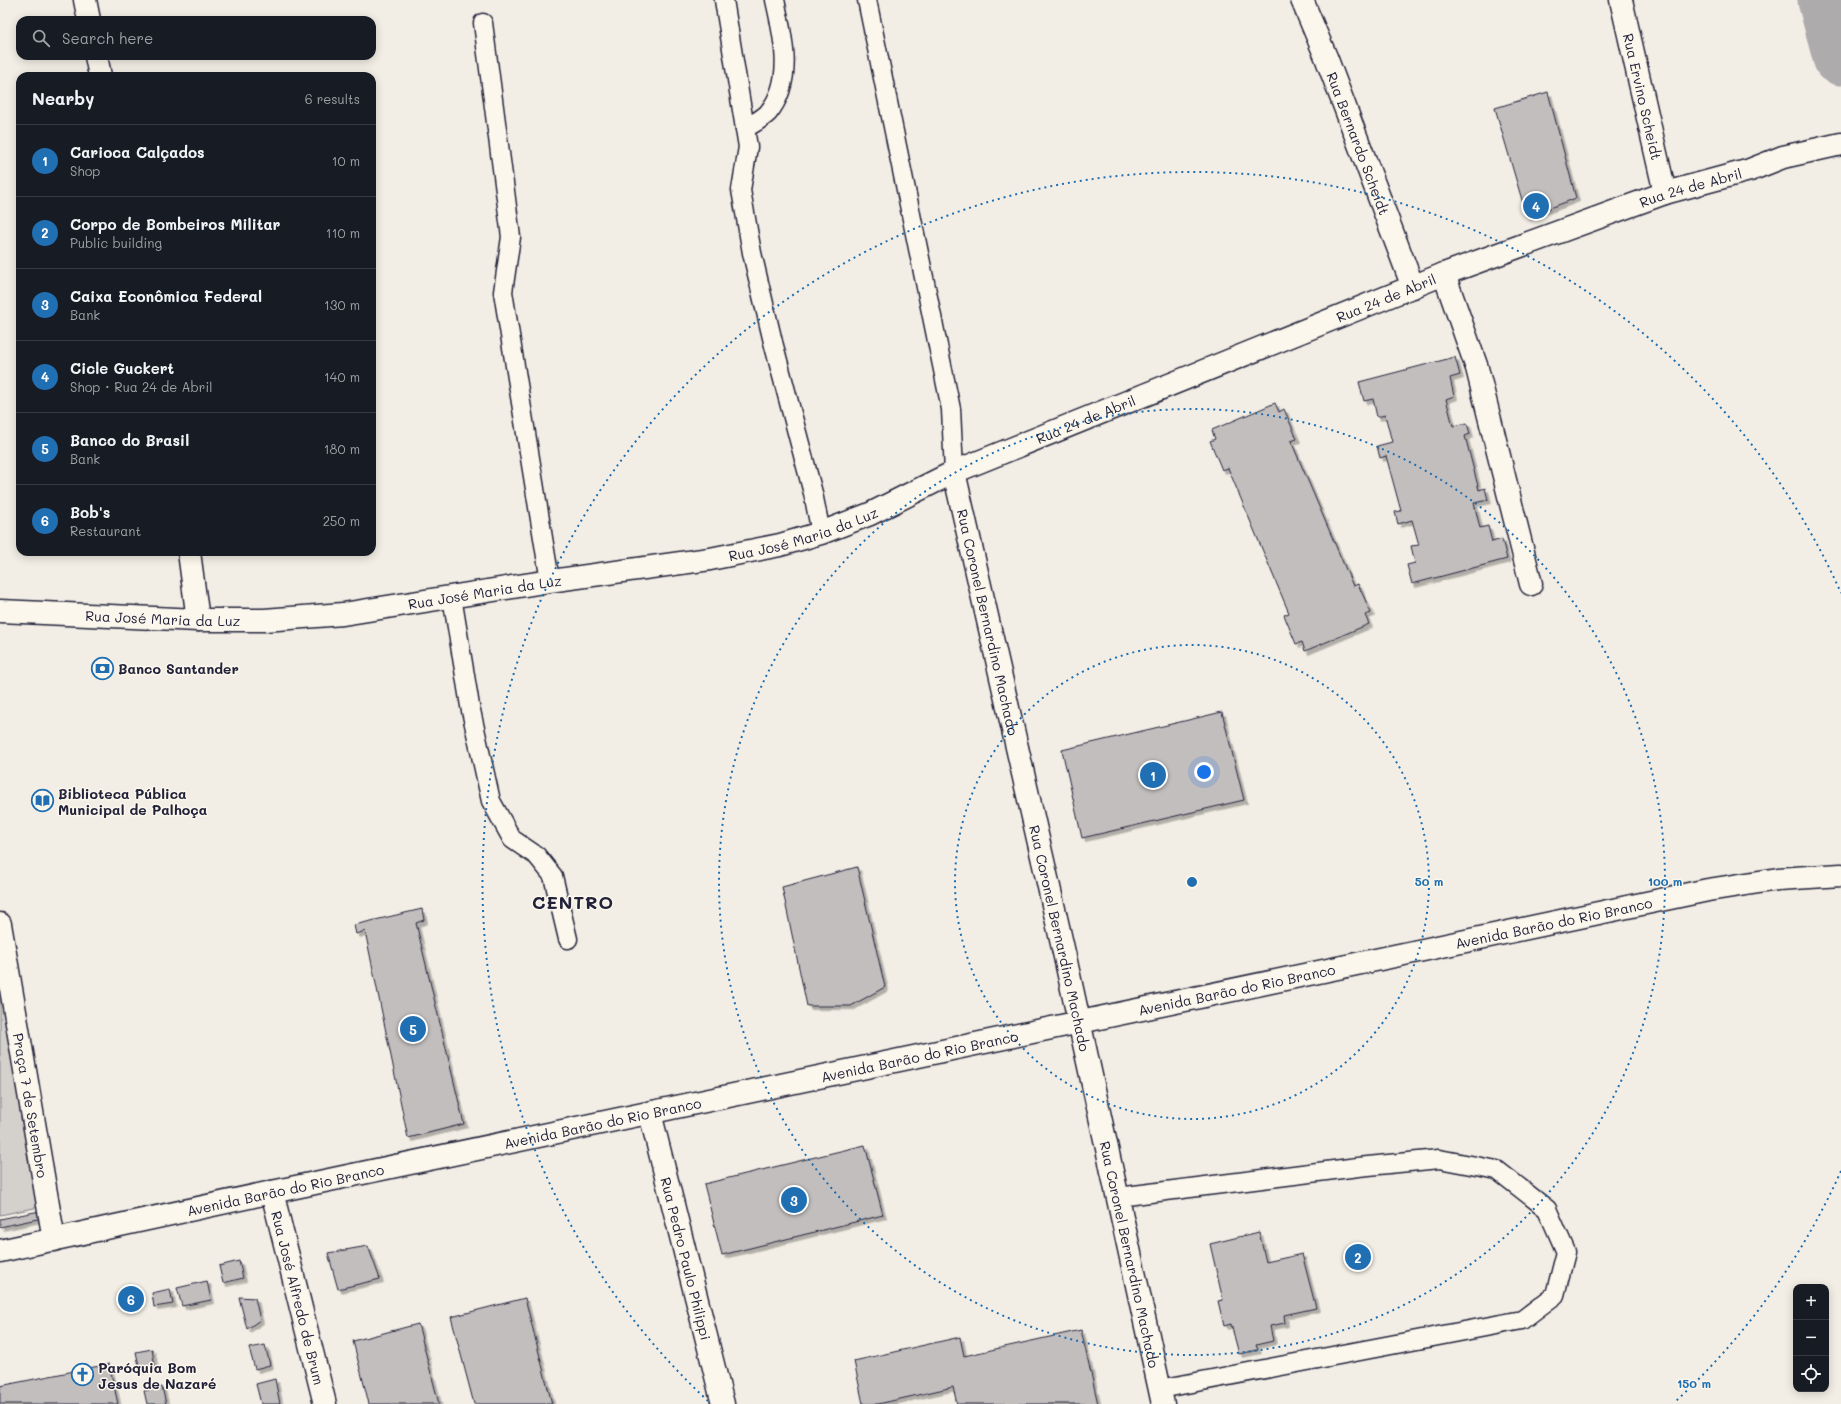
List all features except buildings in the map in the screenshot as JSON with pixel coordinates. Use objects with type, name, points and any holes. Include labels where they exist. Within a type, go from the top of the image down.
[{"type":"main road","points":[[85,0],[88,16]]},
{"type":"main road","name":"Rua Bernardo Scheidt","points":[[1302,0],[1326,57],[1413,287]]},
{"type":"main road","name":"Rua Ervino Scheidt","points":[[1621,0],[1665,193]]},
{"type":"main road","points":[[97,60],[99,72]]},
{"type":"main road","name":"Rua 24 de Abril","points":[[954,472],[1444,274],[1665,193],[1750,170],[1783,157],[1834,146]]},
{"type":"main road","points":[[1444,274],[1478,368],[1531,584]]},
{"type":"main road","name":"Rua José Maria da Luz","points":[[0,611],[198,620],[264,620],[343,614],[550,581],[710,559],[780,545],[820,533],[870,514],[954,472]]},
{"type":"main road","name":"Rua Coronel Bernardino Machado","points":[[954,472],[1079,1022],[1162,1397]]},
{"type":"main road","points":[[190,556],[198,620]]},
{"type":"main road","name":"Avenida Barão do Rio Branco","points":[[0,1252],[272,1192],[1708,890],[1778,879],[1841,875]]},
{"type":"main road","name":"Praça 7 de Setembro","points":[[0,924],[54,1240]]},
{"type":"main road","name":"Rua Pedro Paulo Philippi","points":[[650,1113],[723,1404]]},
{"type":"main road","name":"Rua José Alfredo de Brum","points":[[272,1192],[325,1404]]},
{"type":"lane","points":[[724,0],[748,147],[741,190],[752,253],[773,342],[813,493],[820,533]]},
{"type":"lane","points":[[745,129],[767,114],[780,89],[786,69],[782,34],[775,0]]},
{"type":"lane","points":[[867,0],[951,409],[954,472]]},
{"type":"lane","points":[[483,23],[511,237],[503,292],[550,581]]},
{"type":"lane","points":[[452,597],[470,706],[491,801],[512,839],[537,856],[553,876],[568,938]]},
{"type":"lane","points":[[1118,1197],[1343,1169],[1439,1159],[1497,1170],[1547,1209],[1566,1252],[1555,1296],[1522,1320],[1162,1397]]},
{"type":"shaded area","points":[[0,978],[39,1207],[0,1215]]},
{"type":"waterway","points":[[1826,0],[1841,57]]},
{"type":"place","name":"Cicle Guckert","points":[[1536,206]]},
{"type":"place","name":"Banco Santander","points":[[102,668]]},
{"type":"place","name":"Carioca Calçados","points":[[1153,775]]},
{"type":"place","name":"Biblioteca Pública Municipal de Palhoça","points":[[42,801]]},
{"type":"place","name":"Banco do Brasil","points":[[413,1029]]},
{"type":"place","name":"Caixa Econômica Federal","points":[[794,1200]]},
{"type":"place","name":"Corpo de Bombeiros Militar","points":[[1358,1257]]},
{"type":"place","name":"Bob's","points":[[131,1299]]},
{"type":"place","name":"Paróquia Bom Jesus de Nazaré","points":[[83,1375]]},
{"type":"district","name":"CENTRO","points":[[573,902]]}]
